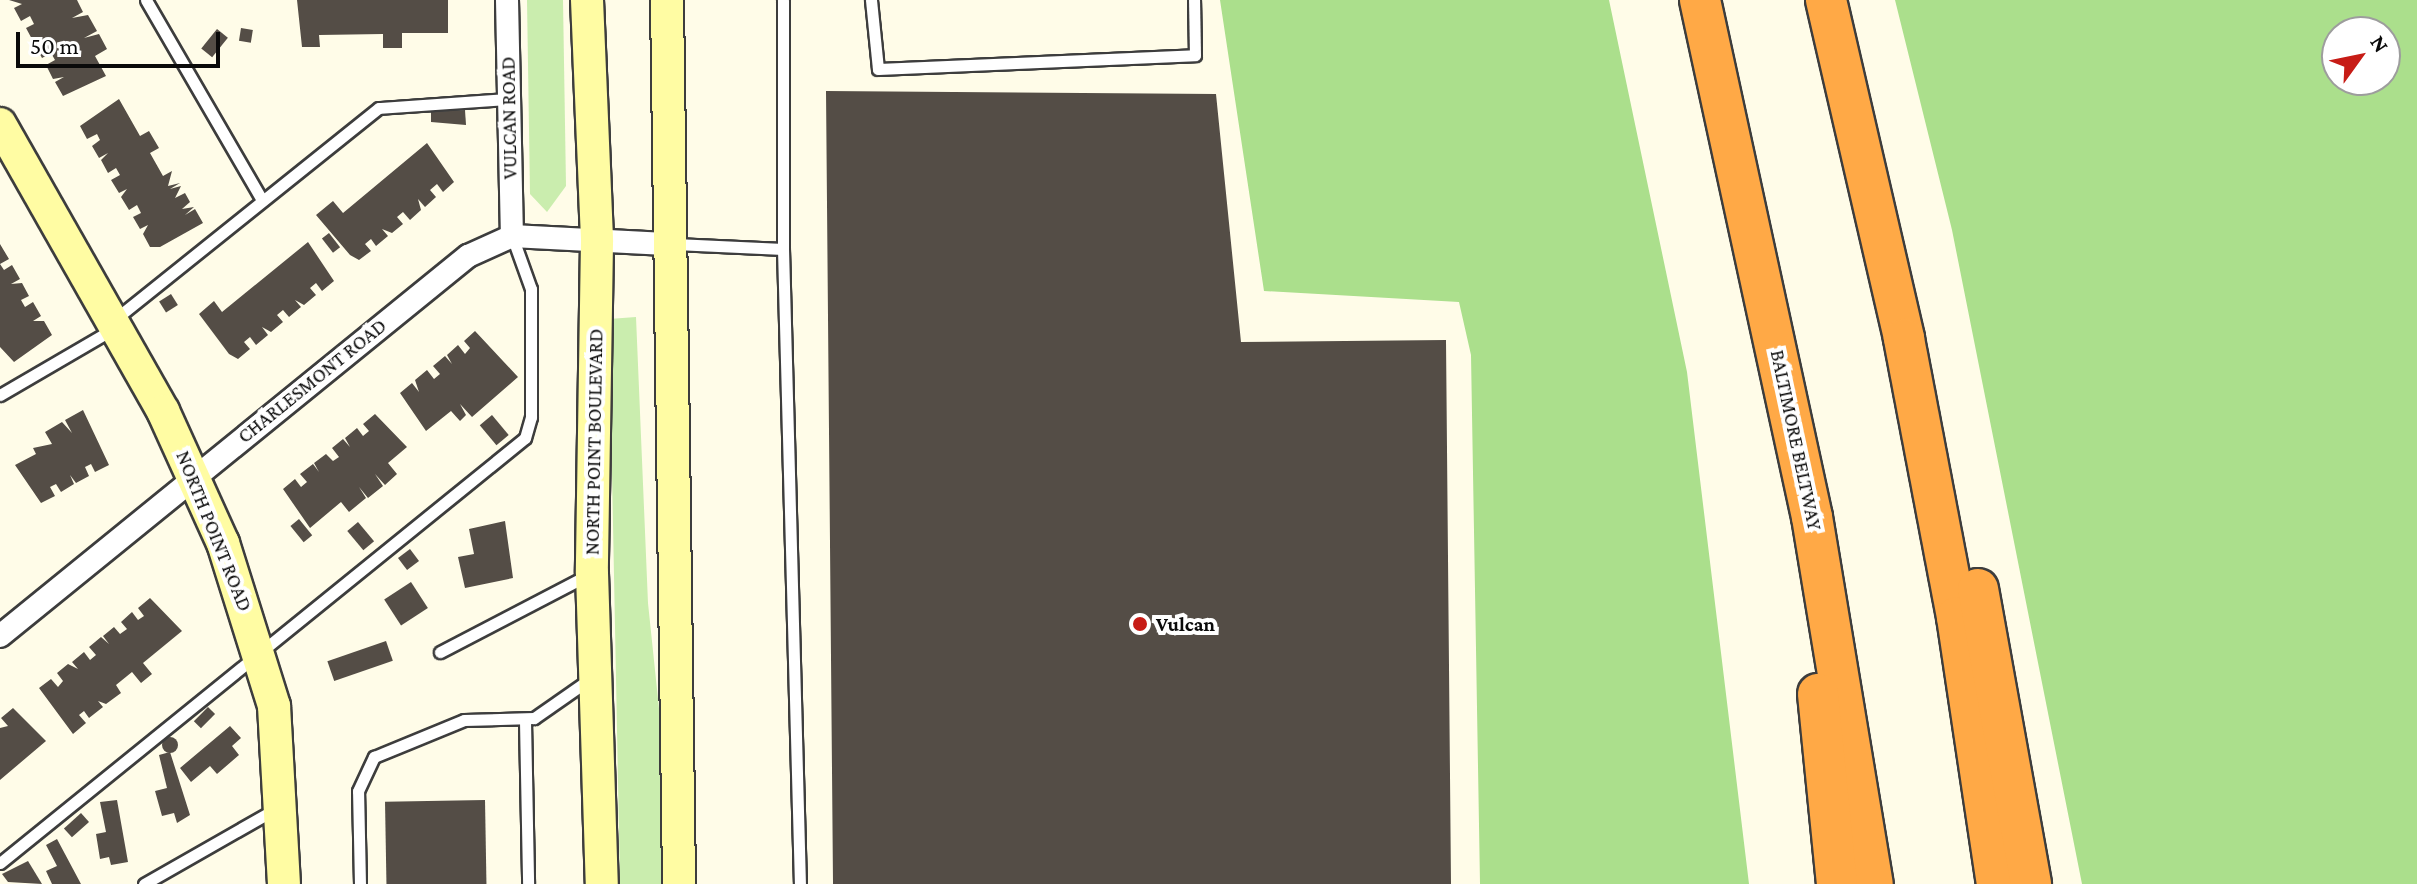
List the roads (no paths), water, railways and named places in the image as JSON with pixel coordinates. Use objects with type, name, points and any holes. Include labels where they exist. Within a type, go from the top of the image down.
[{"type":"highway","name":"BALTIMORE BELTWAY","points":[[1700,0],[1812,517],[1873,884]]},
{"type":"highway","points":[[1826,0],[1957,617],[1997,884]]},
{"type":"highway","points":[[1863,164],[1924,334],[1998,686],[2031,884]]},
{"type":"highway","points":[[1759,262],[1790,523],[1814,655],[1837,884]]},
{"type":"main road","name":"NORTH POINT BOULEVARD","points":[[587,0],[597,242],[592,573],[602,884]]},
{"type":"main road","points":[[667,0],[666,244],[679,884]]},
{"type":"main road","name":"NORTH POINT ROAD","points":[[0,124],[116,324],[196,476],[259,649],[274,706],[284,803],[284,884]]},
{"type":"street","name":"VULCAN ROAD","points":[[507,0],[512,236]]},
{"type":"street","points":[[512,236],[666,244]]},
{"type":"street","name":"CHARLESMONT ROAD","points":[[0,636],[449,268],[512,236]]},
{"type":"lane","points":[[146,0],[262,200]]},
{"type":"lane","points":[[783,0],[783,249],[800,884]]},
{"type":"lane","points":[[871,0],[878,69],[1195,55],[1194,0]]},
{"type":"lane","points":[[0,395],[116,324],[262,200],[379,108],[509,99]]},
{"type":"lane","points":[[0,863],[259,649],[525,438],[531,417],[531,289],[512,236]]},
{"type":"lane","points":[[666,244],[783,249]]},
{"type":"lane","points":[[440,652],[592,573]]},
{"type":"lane","points":[[360,884],[358,791],[374,757],[464,720],[525,721],[595,675]]},
{"type":"lane","points":[[525,721],[528,884]]},
{"type":"lane","points":[[144,884],[284,803]]},
{"type":"place","name":"Vulcan","points":[[1140,624]]}]
